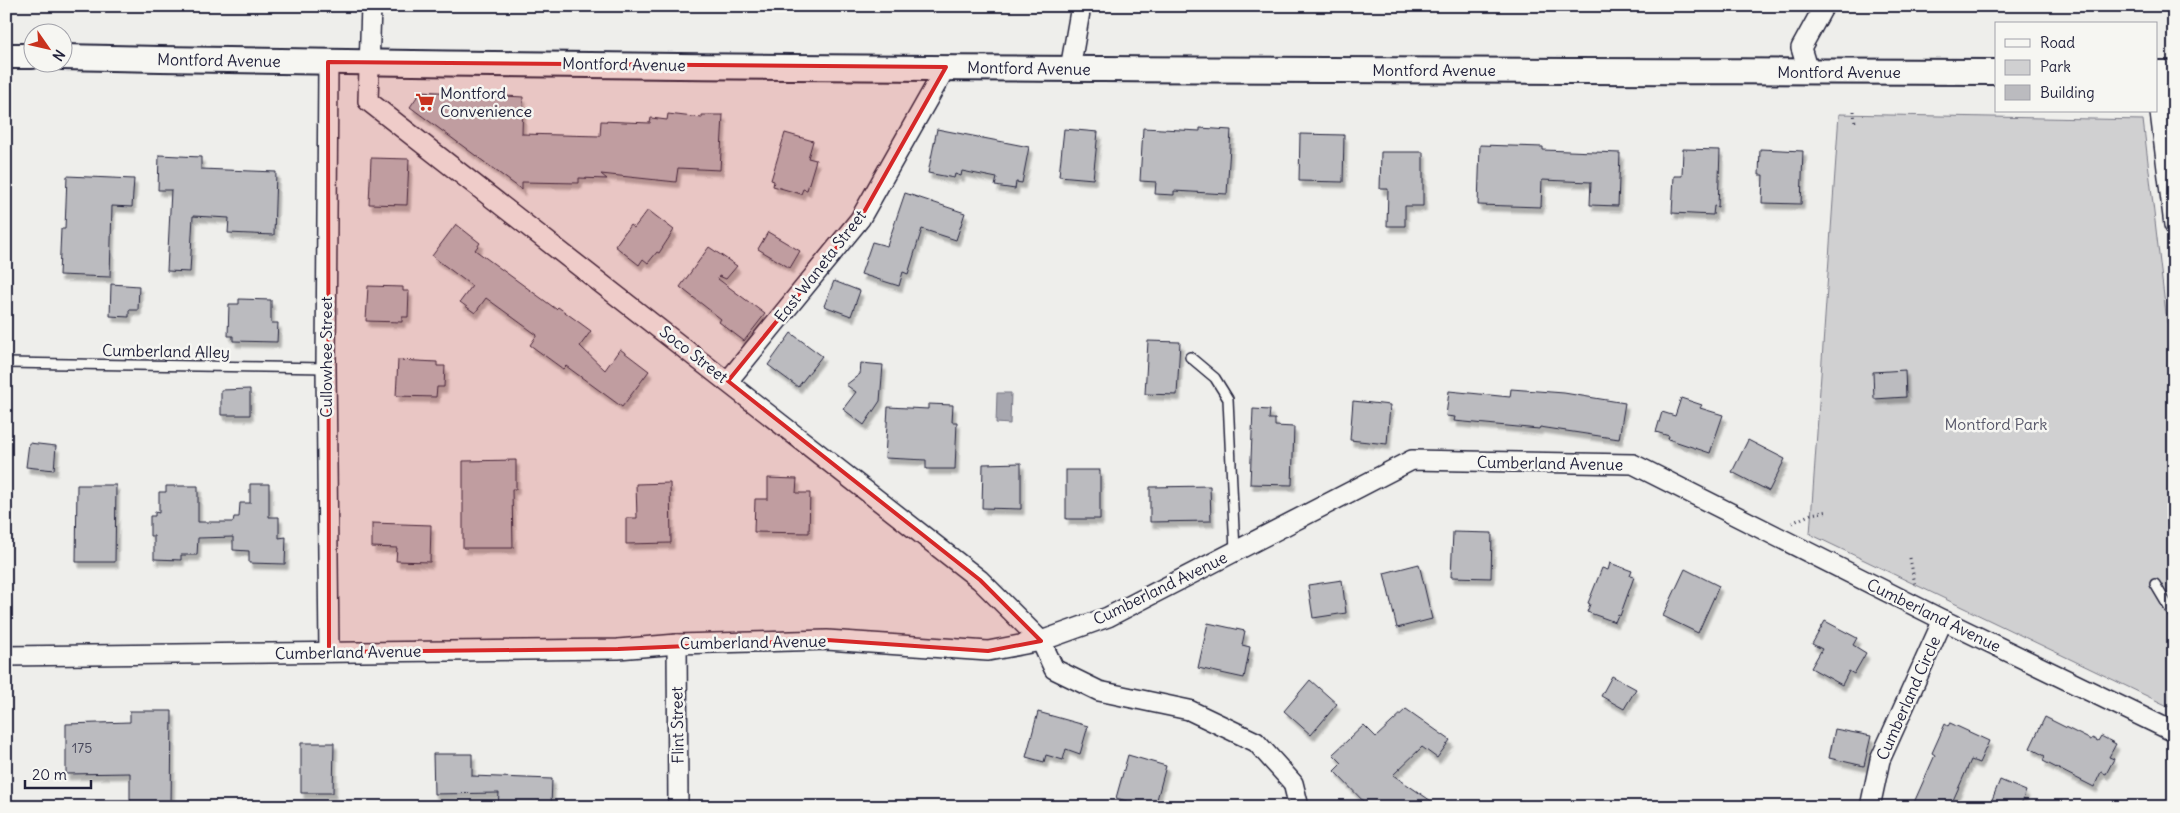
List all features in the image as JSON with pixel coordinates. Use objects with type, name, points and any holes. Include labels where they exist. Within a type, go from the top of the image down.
[{"type":"street","points":[[370,62],[371,6]]},
{"type":"street","points":[[1070,69],[1081,6]]},
{"type":"street","points":[[1808,72],[1801,48],[1824,6]]},
{"type":"street","points":[[6,56],[22,56]]},
{"type":"street","name":"Montford Avenue","points":[[72,57],[328,62],[1070,69],[1995,72]]},
{"type":"street","name":"Cullowhee Street","points":[[328,62],[326,368],[328,652]]},
{"type":"street","name":"Soco Street","points":[[370,62],[368,101],[980,580],[1041,641]]},
{"type":"street","name":"East Waneta Street","points":[[728,381],[860,219],[946,67]]},
{"type":"street","points":[[2158,73],[2174,73]]},
{"type":"street","points":[[2158,96],[2174,225]]},
{"type":"street","name":"Cumberland Avenue","points":[[6,656],[618,649],[677,644],[827,640],[988,651],[1041,641],[1108,617],[1412,460],[1633,464],[1943,620],[2174,732]]},
{"type":"street","name":"Cumberland Circle","points":[[1870,807],[1880,760],[1943,620]]},
{"type":"street","points":[[1041,641],[1054,669],[1099,691],[1189,710],[1256,742],[1293,783],[1299,807]]},
{"type":"street","name":"Flint Street","points":[[677,644],[678,807]]},
{"type":"lane","points":[[1190,357],[1215,378],[1228,399],[1235,552]]},
{"type":"lane","name":"Cumberland Alley","points":[[6,363],[326,368]]},
{"type":"lane","points":[[2155,584],[2174,616]]},
{"type":"path","points":[[1854,111],[1855,124]]},
{"type":"path","points":[[1789,525],[1811,514],[1829,511]]},
{"type":"path","points":[[1910,558],[1915,584]]},
{"type":"highlighted area","points":[[328,62],[946,67],[860,219],[728,381],[980,580],[1041,641],[988,651],[827,640],[618,649],[329,652]]},
{"type":"green space","name":"Montford Park","points":[[1839,114],[2143,120],[2167,322],[2174,337],[2174,709],[1810,534]]},
{"type":"shaded area","points":[[997,393],[1011,393],[1010,424],[996,423]]},
{"type":"building","points":[[421,91],[523,97],[522,134],[600,136],[601,121],[650,123],[651,118],[667,120],[668,114],[702,118],[702,115],[723,115],[720,170],[678,168],[676,182],[601,174],[607,179],[579,178],[579,183],[522,182],[522,190],[410,107]]},
{"type":"building","points":[[1143,128],[1200,131],[1200,128],[1231,130],[1227,194],[1174,191],[1174,195],[1155,194],[1156,182],[1140,181]]},
{"type":"building","points":[[937,129],[1029,147],[1022,183],[1016,182],[1015,189],[995,186],[997,178],[962,171],[961,176],[955,174],[954,178],[928,173]]},
{"type":"building","points":[[1064,129],[1098,132],[1093,179],[1059,176]]},
{"type":"building","points":[[785,133],[813,141],[808,158],[816,160],[807,190],[803,189],[801,194],[773,186],[774,181],[771,180]]},
{"type":"building","points":[[1300,134],[1344,135],[1343,182],[1299,181]]},
{"type":"building","points":[[1480,145],[1543,147],[1543,150],[1620,153],[1618,206],[1590,205],[1591,182],[1542,180],[1541,207],[1478,205]]},
{"type":"building","points":[[1683,149],[1720,150],[1718,207],[1714,206],[1713,215],[1672,213],[1674,176],[1682,176]]},
{"type":"building","points":[[1760,149],[1803,151],[1801,204],[1762,203],[1763,175],[1759,175]]},
{"type":"building","points":[[1381,152],[1423,152],[1423,206],[1405,206],[1405,226],[1387,226],[1388,189],[1380,189]]},
{"type":"building","points":[[159,155],[201,157],[201,169],[276,172],[274,235],[228,233],[229,218],[193,216],[190,272],[167,271],[171,190],[158,190]]},
{"type":"building","points":[[371,158],[409,159],[407,205],[369,204]]},
{"type":"building","points":[[67,176],[134,179],[132,207],[112,206],[110,277],[59,275],[61,229],[65,229]]},
{"type":"building","points":[[905,193],[965,213],[956,240],[922,229],[908,274],[903,272],[899,286],[861,274],[872,242],[887,246]]},
{"type":"building","points":[[648,210],[674,230],[659,253],[657,252],[648,263],[643,259],[639,265],[615,246],[630,225],[634,228]]},
{"type":"building","points":[[456,224],[480,243],[475,250],[556,309],[558,307],[591,331],[580,346],[605,370],[620,349],[649,371],[622,407],[566,366],[563,369],[530,345],[537,335],[486,298],[475,313],[460,302],[472,286],[432,256]]},
{"type":"building","points":[[768,232],[800,251],[790,268],[758,249]]},
{"type":"building","points":[[709,247],[737,266],[726,279],[719,276],[718,279],[765,314],[744,341],[719,322],[721,319],[680,287]]},
{"type":"building","points":[[834,281],[860,291],[851,316],[824,306]]},
{"type":"building","points":[[111,284],[139,286],[138,310],[129,310],[129,317],[110,316]]},
{"type":"building","points":[[368,286],[403,287],[403,291],[409,291],[408,317],[402,317],[402,322],[366,321]]},
{"type":"building","points":[[239,299],[271,300],[271,323],[278,323],[277,342],[233,341],[233,336],[228,336],[229,304],[239,304]]},
{"type":"building","points":[[791,333],[822,356],[798,387],[768,365]]},
{"type":"building","points":[[1148,341],[1180,342],[1177,395],[1145,394]]},
{"type":"building","points":[[398,360],[437,362],[437,366],[445,366],[444,387],[437,387],[436,397],[396,396]]},
{"type":"building","points":[[861,363],[883,365],[880,401],[864,425],[843,409],[856,392],[846,385],[860,374]]},
{"type":"building","points":[[1905,370],[1906,397],[1874,399],[1873,372]]},
{"type":"building","points":[[250,389],[250,415],[221,415],[221,390]]},
{"type":"building","points":[[1511,389],[1564,393],[1625,403],[1619,439],[1540,427],[1539,429],[1454,421],[1455,417],[1446,416],[1449,391],[1510,397]]},
{"type":"building","points":[[1681,398],[1702,405],[1700,408],[1723,415],[1710,453],[1668,439],[1669,436],[1656,432],[1662,412],[1675,416]]},
{"type":"building","points":[[1353,401],[1390,405],[1387,444],[1350,440]]},
{"type":"building","points":[[928,404],[953,405],[952,422],[957,422],[955,469],[926,469],[926,460],[885,458],[888,407],[928,409]]},
{"type":"building","points":[[1253,409],[1270,410],[1269,419],[1275,419],[1275,426],[1294,427],[1292,485],[1250,484]]},
{"type":"building","points":[[1748,440],[1785,459],[1769,491],[1732,472]]},
{"type":"building","points":[[29,443],[56,446],[54,470],[26,467]]},
{"type":"building","points":[[516,460],[516,489],[512,489],[513,548],[463,548],[463,461]]},
{"type":"building","points":[[1021,463],[1021,509],[982,508],[983,464]]},
{"type":"building","points":[[1066,470],[1100,470],[1100,519],[1066,519]]},
{"type":"building","points":[[768,478],[797,479],[796,493],[810,493],[809,533],[754,532],[755,499],[768,499]]},
{"type":"building","points":[[670,483],[671,543],[626,544],[626,518],[637,518],[636,484]]},
{"type":"building","points":[[250,484],[269,484],[269,517],[279,517],[279,538],[286,537],[285,564],[249,563],[249,551],[233,550],[233,537],[198,538],[197,555],[181,555],[181,560],[154,559],[154,536],[150,536],[150,516],[155,516],[155,512],[159,513],[159,492],[166,492],[166,486],[198,486],[198,522],[233,522],[234,517],[239,517],[240,503],[250,503]]},
{"type":"building","points":[[77,485],[116,485],[115,562],[76,562]]},
{"type":"building","points":[[1210,486],[1211,521],[1150,522],[1150,487]]},
{"type":"building","points":[[372,523],[431,525],[430,562],[396,561],[397,548],[372,547]]},
{"type":"building","points":[[1453,532],[1492,533],[1491,578],[1451,577]]},
{"type":"building","points":[[1610,563],[1632,571],[1630,576],[1634,577],[1620,616],[1618,615],[1615,622],[1587,612],[1590,604],[1588,603],[1602,568],[1608,570]]},
{"type":"building","points":[[1419,564],[1432,619],[1397,628],[1384,573]]},
{"type":"building","points":[[1685,569],[1719,586],[1698,633],[1663,616]]},
{"type":"building","points":[[1342,580],[1346,613],[1313,618],[1308,585]]},
{"type":"building","points":[[1825,621],[1857,638],[1853,645],[1866,653],[1854,674],[1849,671],[1842,685],[1811,668],[1822,649],[1812,644]]},
{"type":"building","points":[[1208,623],[1245,631],[1242,645],[1250,647],[1244,678],[1198,668]]},
{"type":"building","points":[[1612,676],[1636,689],[1624,709],[1601,696]]},
{"type":"building","points":[[1310,680],[1337,704],[1311,735],[1284,711]]},
{"type":"building","points":[[1406,709],[1450,740],[1437,758],[1422,747],[1393,775],[1440,807],[1369,807],[1334,771],[1342,763],[1333,754],[1364,725],[1376,737]]},
{"type":"building","points":[[130,711],[172,711],[171,807],[130,807],[130,773],[66,774],[66,724],[130,722]]},
{"type":"building","points":[[1038,712],[1088,726],[1080,754],[1066,749],[1063,760],[1046,755],[1044,762],[1026,757]]},
{"type":"building","points":[[2045,717],[2091,740],[2092,738],[2098,741],[2101,736],[2116,744],[2109,757],[2114,759],[2106,774],[2101,772],[2094,787],[2043,761],[2045,756],[2030,748]]},
{"type":"building","points":[[1950,723],[1989,741],[1979,763],[1971,760],[1950,807],[1912,807],[1935,755],[1932,753],[1945,724],[1948,726]]},
{"type":"building","points":[[1835,729],[1871,736],[1864,766],[1829,758]]},
{"type":"building","points":[[301,743],[334,743],[333,793],[301,793]]},
{"type":"building","points":[[433,754],[472,754],[472,776],[552,779],[551,807],[498,807],[499,793],[434,794]]},
{"type":"building","points":[[1128,755],[1166,766],[1155,807],[1148,807],[1116,798]]},
{"type":"building","points":[[2000,780],[2026,791],[2020,807],[1989,807]]},
{"type":"place","name":"Montford Convenience","points":[[425,102]]}]
